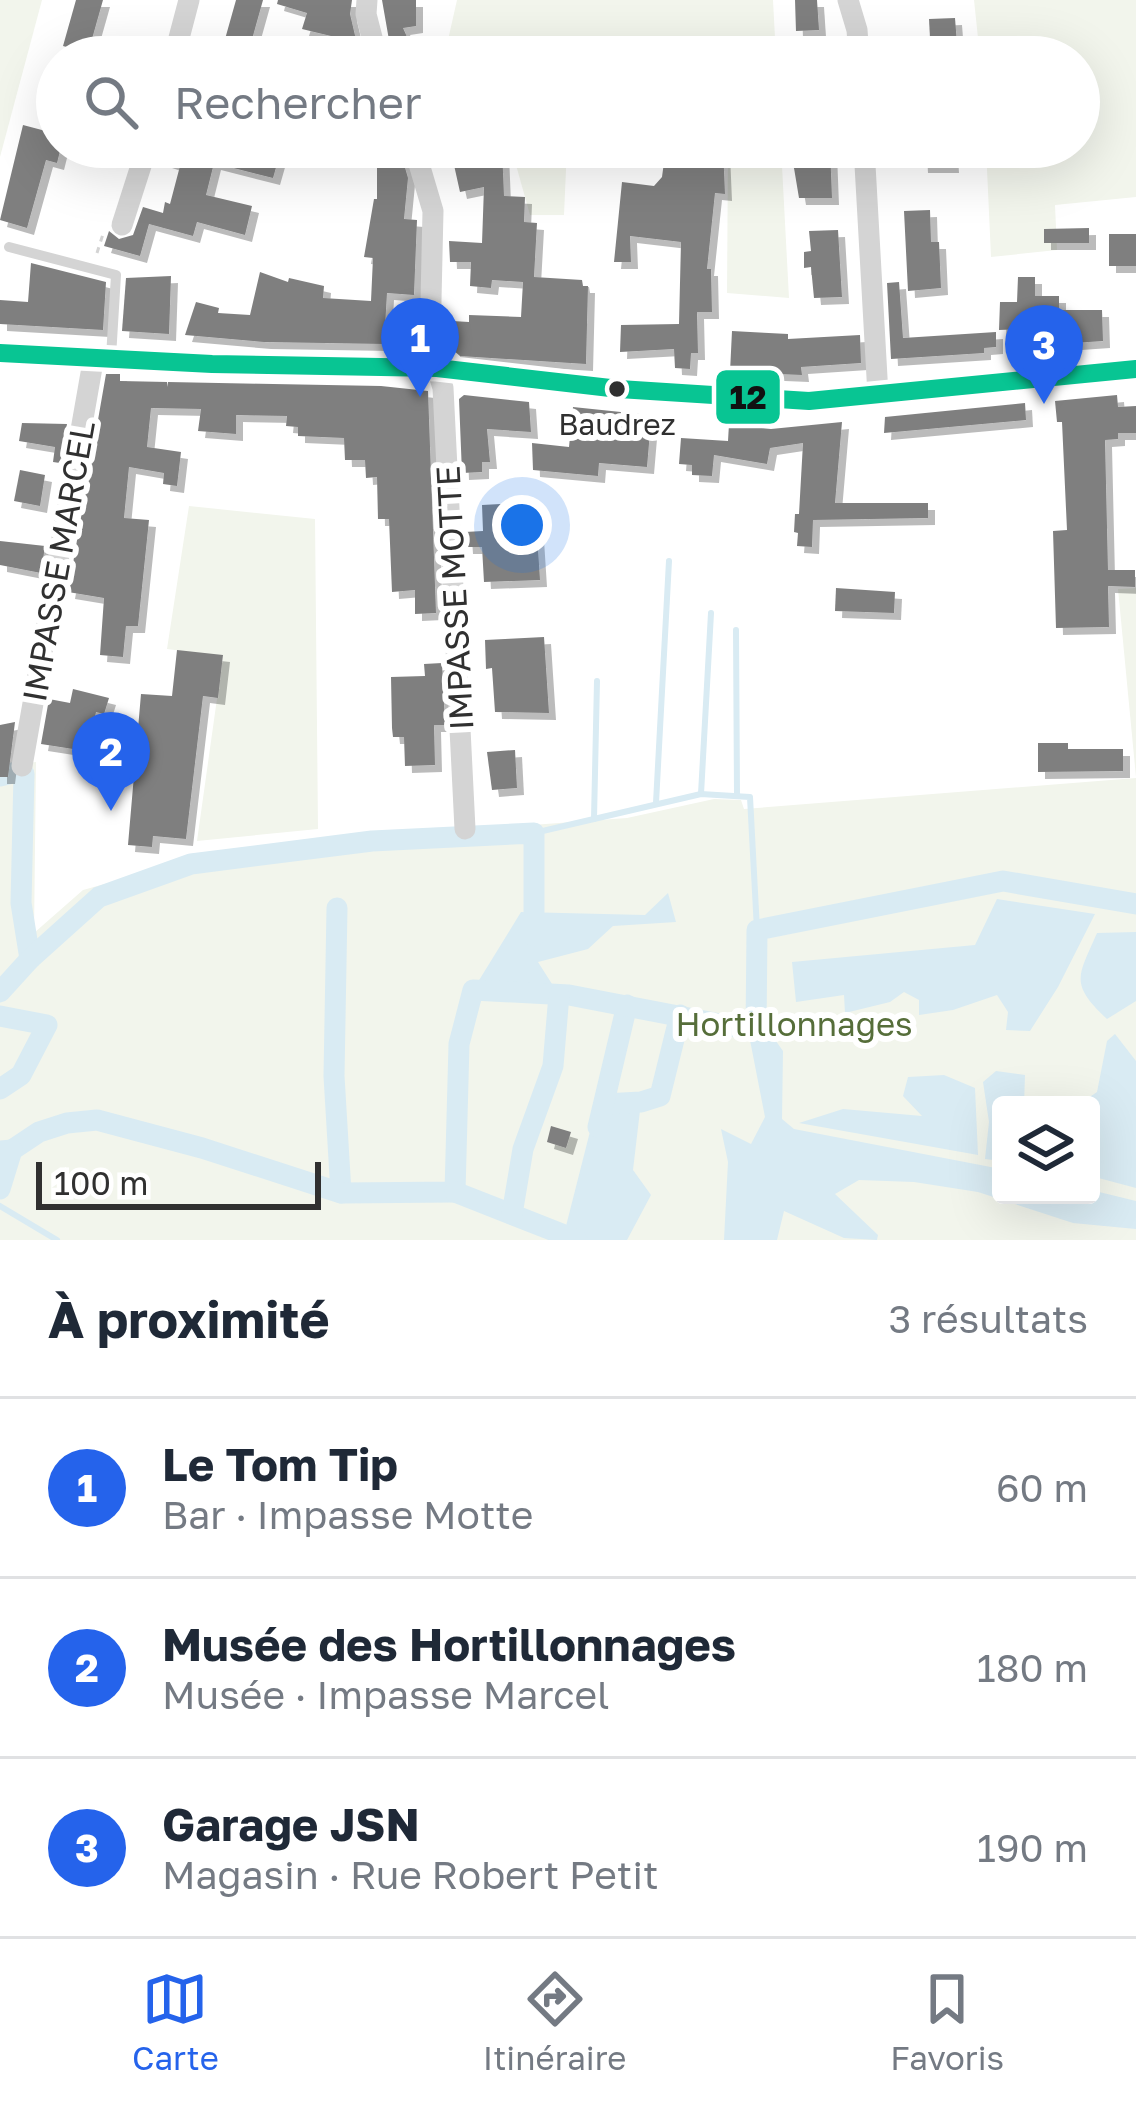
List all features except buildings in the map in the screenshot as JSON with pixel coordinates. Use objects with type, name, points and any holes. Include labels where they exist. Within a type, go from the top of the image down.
[{"type":"street","points":[[180,36],[189,0]]},
{"type":"street","points":[[367,0],[372,36]]},
{"type":"street","points":[[848,0],[857,36]]},
{"type":"street","points":[[122,225],[140,168]]},
{"type":"street","name":"IMPASSE MOTTE","points":[[420,168],[433,211],[430,344],[443,388],[465,829]]},
{"type":"street","points":[[865,168],[878,395]]},
{"type":"street","points":[[0,353],[212,364],[436,368],[747,400],[809,401],[1136,369]]},
{"type":"street","name":"IMPASSE MARCEL","points":[[22,766],[102,357]]},
{"type":"lane","points":[[9,247],[116,274],[102,357]]},
{"type":"path","points":[[92,268],[106,224],[122,225]]},
{"type":"green space","points":[[0,0],[42,0],[0,157]]},
{"type":"green space","points":[[457,0],[773,0],[775,36],[449,36]]},
{"type":"green space","points":[[974,0],[1136,0],[1136,197],[1055,205],[1057,250],[991,257],[987,168],[1100,168],[1100,36],[978,36]]},
{"type":"green space","points":[[517,168],[566,168],[564,215],[530,215]]},
{"type":"green space","points":[[728,168],[782,168],[789,298],[727,293]]},
{"type":"green space","points":[[189,506],[315,519],[318,829],[197,841],[223,656],[167,649]]},
{"type":"green space","points":[[1136,588],[1136,777],[1118,589]]},
{"type":"green space","name":"Hortillonnages","points":[[36,762],[34,933],[83,890],[184,862],[478,829],[627,818],[714,799],[741,800],[744,809],[1136,778],[1136,1240],[0,1240],[0,767]]},
{"type":"shaded area","points":[[668,893],[676,922],[613,926],[588,949],[538,962],[559,995],[473,990],[521,912],[645,915]]},
{"type":"shaded area","points":[[997,899],[1095,914],[1030,1031],[1006,1030],[1008,1012],[997,995],[953,1010],[919,1015],[919,1000],[904,992],[890,1002],[845,1013],[844,995],[796,1002],[792,962],[975,945]]},
{"type":"shaded area","points":[[1136,932],[1136,1001],[1107,1019],[1082,988],[1082,970],[1097,933]]},
{"type":"shaded area","points":[[766,988],[766,1027],[783,1051],[782,1119],[794,1129],[992,1167],[992,1197],[914,1182],[859,1180],[835,1194],[878,1235],[877,1240],[844,1238],[784,1211],[777,1240],[724,1240],[728,1162],[721,1129],[751,1144],[765,1117],[749,1035],[746,989]]},
{"type":"shaded area","points":[[1115,1034],[1136,1061],[1136,1188],[1100,1178],[1100,1096],[1091,1096],[1097,1092],[1107,1041]]},
{"type":"shaded area","points":[[996,1071],[1025,1075],[1024,1096],[992,1096],[992,1160],[985,1159],[989,1122],[983,1082]]},
{"type":"shaded area","points":[[944,1075],[975,1088],[978,1155],[799,1123],[843,1109],[922,1116],[903,1096],[908,1077]]},
{"type":"shaded area","points":[[598,1100],[604,1104],[641,1102],[633,1170],[651,1195],[627,1240],[577,1240],[565,1230]]},
{"type":"shaded area","points":[[1100,1192],[1136,1201],[1136,1229],[1073,1223],[1015,1204],[1100,1204]]},
{"type":"waterway","points":[[656,803],[669,561]]},
{"type":"waterway","points":[[701,794],[711,613]]},
{"type":"waterway","points":[[736,630],[737,795]]},
{"type":"waterway","points":[[594,819],[597,681]]},
{"type":"waterway","points":[[0,776],[24,774],[21,903],[30,959]]},
{"type":"waterway","points":[[534,833],[701,794],[750,797],[757,930]]},
{"type":"waterway","points":[[0,992],[99,897],[191,864],[372,841],[534,833],[534,936]]},
{"type":"waterway","points":[[12,1150],[39,1132],[97,1120],[341,1193],[455,1192],[459,1044],[473,990],[569,995],[756,1031],[757,930],[1003,881],[1136,904]]},
{"type":"waterway","points":[[337,908],[334,1076],[341,1193]]},
{"type":"waterway","points":[[512,1214],[523,1149],[553,1066],[559,995]]},
{"type":"waterway","points":[[598,1127],[627,1005]]},
{"type":"waterway","points":[[604,1104],[660,1096],[680,1015]]},
{"type":"waterway","points":[[0,1016],[47,1025],[21,1075],[0,1089]]},
{"type":"waterway","points":[[0,1189],[12,1150],[1,1151]]},
{"type":"waterway","points":[[455,1192],[577,1240]]},
{"type":"waterway","points":[[0,1206],[57,1240]]},
{"type":"transit line","name":"12","points":[[0,353],[212,364],[437,368],[619,389],[809,401],[1136,369]]},
{"type":"place","name":"Baudrez","points":[[617,389]]},
{"type":"place","name":"Le Tom Tip","points":[[420,397]]},
{"type":"place","name":"Garage JSN","points":[[1044,404]]},
{"type":"place","name":"Musée des Hortillonnages","points":[[111,811]]}]
